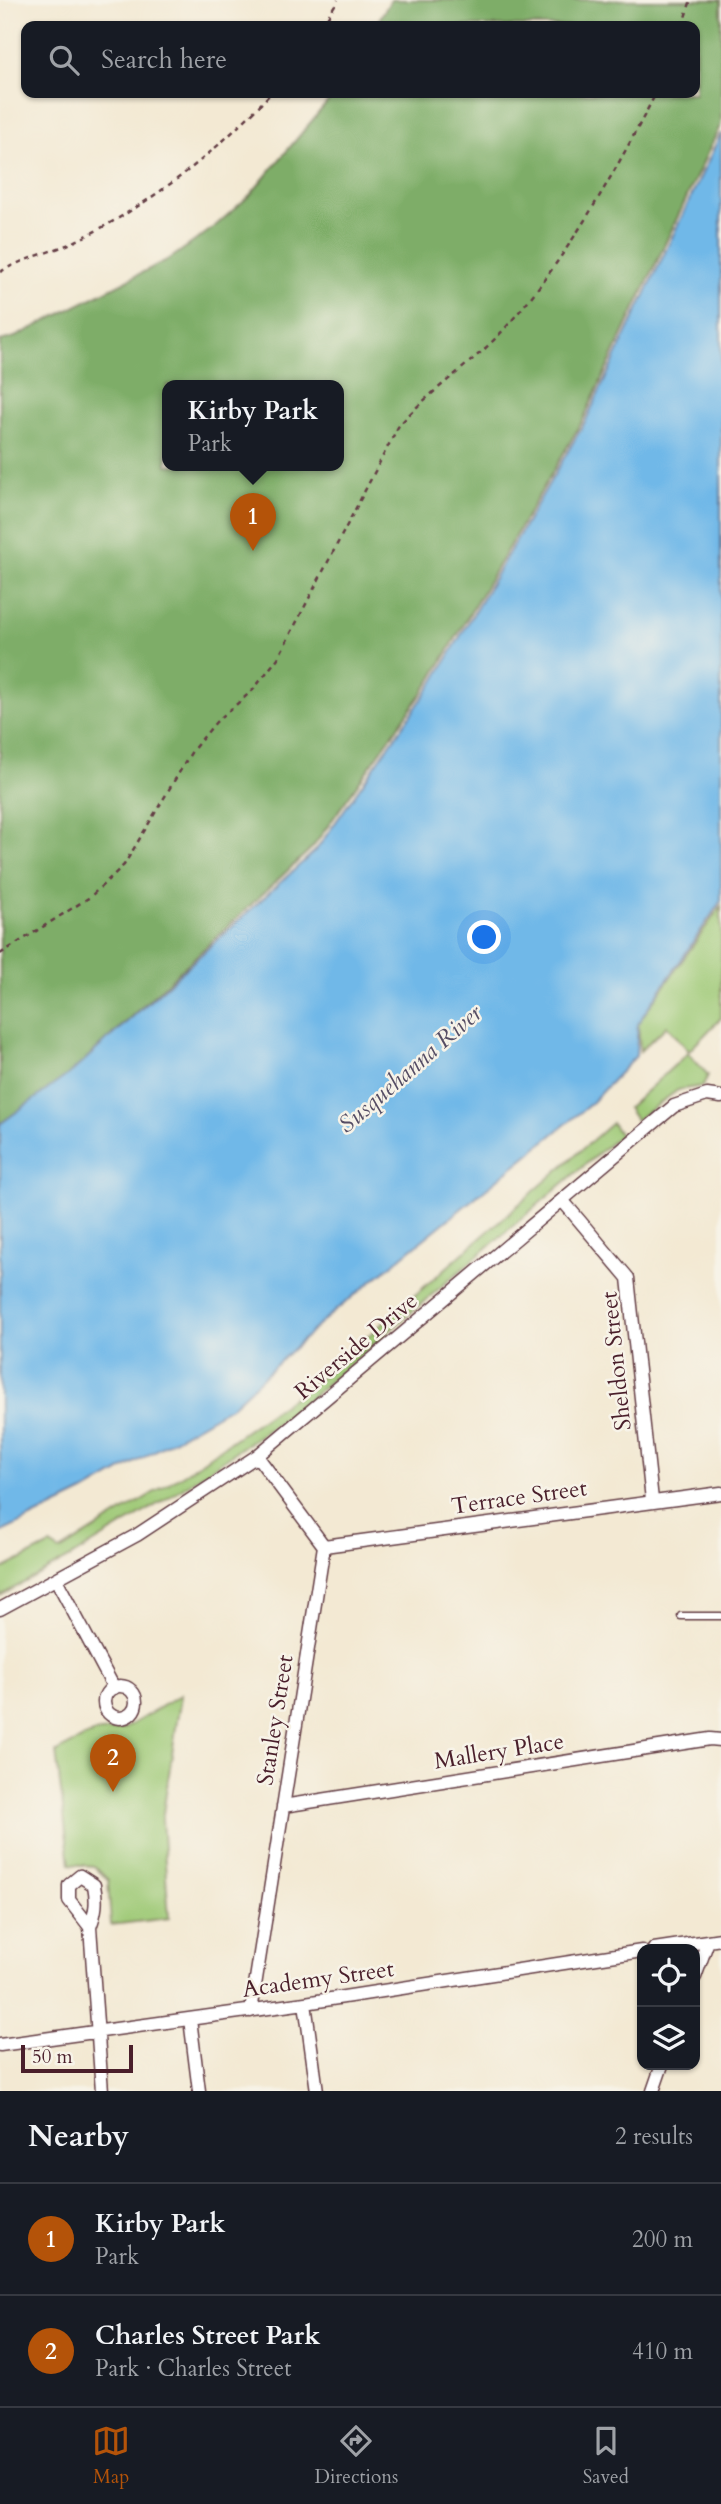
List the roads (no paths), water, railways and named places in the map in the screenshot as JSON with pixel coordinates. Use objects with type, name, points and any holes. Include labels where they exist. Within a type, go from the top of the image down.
[{"type":"street","name":"Riverside Drive","points":[[0,1609],[57,1581],[136,1535],[257,1456],[674,1107],[706,1095],[721,1097]]},
{"type":"street","name":"Sheldon Street","points":[[562,1200],[628,1278],[652,1500]]},
{"type":"street","points":[[257,1456],[324,1546]]},
{"type":"street","name":"Terrace Street","points":[[324,1546],[652,1500],[721,1493]]},
{"type":"street","name":"Stanley Street","points":[[251,2011],[324,1546]]},
{"type":"street","points":[[57,1581],[114,1688]]},
{"type":"street","name":"Mallery Place","points":[[283,1806],[710,1738],[721,1740]]},
{"type":"street","points":[[90,1927],[95,2032],[102,2091]]},
{"type":"street","points":[[688,1944],[715,1940]]},
{"type":"street","points":[[700,1968],[715,1940]]},
{"type":"street","name":"Academy Street","points":[[0,2045],[251,2011],[637,1952]]},
{"type":"street","points":[[305,2003],[317,2091]]},
{"type":"street","points":[[190,2019],[199,2091]]},
{"type":"street","points":[[653,2091],[660,2070]]},
{"type":"lane","points":[[681,1616],[721,1616]]},
{"type":"water","name":"Susquehanna River","points":[[721,133],[721,901],[638,1023],[636,1056],[588,1106],[324,1320],[232,1406],[84,1492],[0,1533],[0,1124],[73,1071],[316,850],[433,683],[586,420]]},
{"type":"place","name":"Kirby Park","points":[[253,551]]},
{"type":"place","name":"Charles Street Park","points":[[113,1792]]}]
